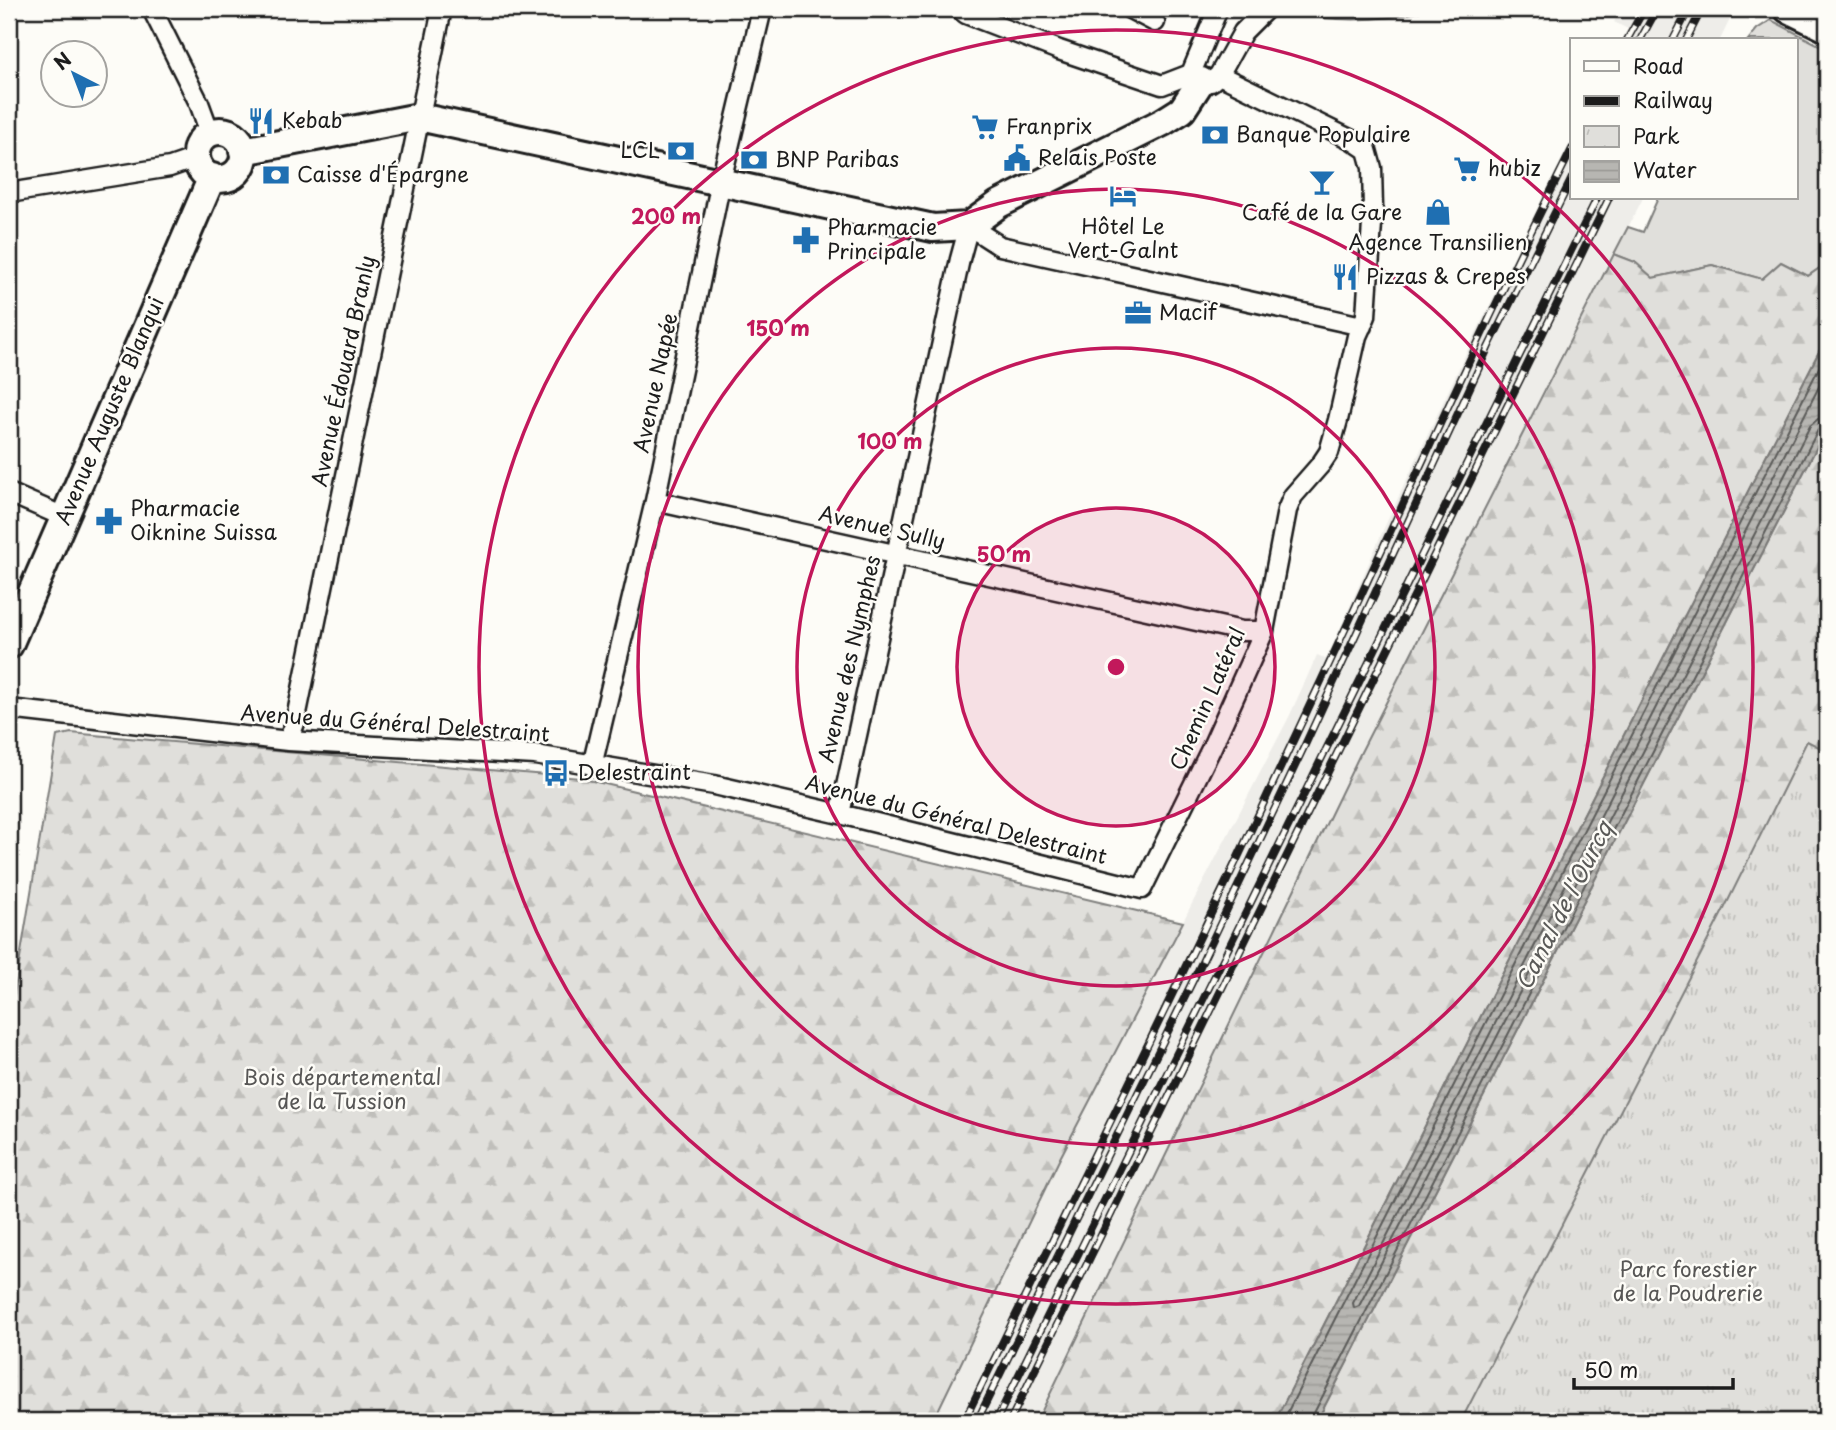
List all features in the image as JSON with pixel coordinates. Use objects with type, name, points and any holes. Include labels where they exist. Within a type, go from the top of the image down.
[{"type":"street","points":[[152,9],[199,103],[210,133]]},
{"type":"street","name":"Avenue Édouard Branly","points":[[288,741],[295,723],[442,9]]},
{"type":"street","name":"Avenue Napée","points":[[592,766],[655,501],[721,181],[762,9]]},
{"type":"street","points":[[960,9],[966,14],[1059,50],[1162,85],[1205,77]]},
{"type":"street","points":[[1130,9],[1155,22]]},
{"type":"street","points":[[1205,77],[1192,71],[1218,9]]},
{"type":"street","points":[[243,151],[419,117],[933,228],[969,226],[999,204],[1182,110],[1205,77],[1266,9]]},
{"type":"street","points":[[1788,9],[1827,29]]},
{"type":"street","name":"Chemin Latéral","points":[[1142,889],[1211,749],[1264,631],[1287,510],[1293,496],[1329,452],[1353,352],[1366,316],[1373,208],[1372,169],[1367,150],[1352,140],[1205,77]]},
{"type":"street","points":[[9,193],[170,167],[204,167],[220,178],[228,177],[240,167],[243,151],[237,138],[224,131],[210,133],[204,137],[199,143],[204,167]]},
{"type":"street","name":"Avenue Auguste Blanqui","points":[[9,645],[64,517],[204,167]]},
{"type":"street","points":[[969,226],[1000,246],[1362,326]]},
{"type":"street","name":"Avenue des Nymphes","points":[[839,814],[969,226]]},
{"type":"street","points":[[9,492],[64,517]]},
{"type":"street","name":"Avenue Sully","points":[[655,501],[1242,631],[1264,631]]},
{"type":"street","name":"Avenue du Général Delestraint","points":[[9,709],[288,741],[535,755],[714,785],[1142,889]]},
{"type":"shaded area","points":[[1621,9],[1735,9],[1721,38],[1623,38],[1628,29],[1614,22]]},
{"type":"shaded area","points":[[1570,143],[1570,200],[1642,200],[1360,754],[1037,1421],[933,1421],[1060,1158],[1289,717],[1317,655],[1327,659],[1384,528],[1467,351]]},
{"type":"green space","points":[[1288,9],[1353,15],[1429,9],[1394,17],[1359,20],[1308,16],[1290,12]]},
{"type":"green space","points":[[1771,20],[1827,49],[1827,263],[1808,276],[1781,262],[1762,279],[1712,265],[1653,278],[1635,262],[1614,254],[1628,227],[1643,232],[1657,200],[1798,200],[1798,38],[1750,38],[1757,29]]},
{"type":"green space","points":[[1614,254],[1635,262],[1653,278],[1712,265],[1762,279],[1781,262],[1808,276],[1827,263],[1827,336],[1275,1421],[1037,1421],[1360,754]]},
{"type":"green space","points":[[1827,427],[1827,1421],[1317,1421]]},
{"type":"green space","name":"Bois départemental de la Tussion","points":[[71,733],[580,778],[1183,922],[1060,1158],[933,1421],[9,1421],[9,1025],[57,736]]},
{"type":"green space","name":"Parc forestier de la Poudrerie","points":[[1807,741],[1827,751],[1827,1421],[1461,1421],[1723,911]]},
{"type":"water","name":"Canal de l'Ourcq","points":[[1827,336],[1827,427],[1317,1421],[1275,1421]]},
{"type":"railway","points":[[1628,38],[1644,9]]},
{"type":"railway","points":[[1641,38],[1657,9]]},
{"type":"railway","points":[[1674,38],[1689,9]]},
{"type":"railway","points":[[1687,38],[1702,9]]},
{"type":"railway","points":[[964,1421],[1211,915],[1464,372],[1570,153]]},
{"type":"railway","points":[[977,1421],[1202,962],[1489,346],[1570,182]]},
{"type":"railway","points":[[996,1421],[1596,200]]},
{"type":"railway","points":[[1010,1421],[1608,200]]},
{"type":"place","name":"Kebab","points":[[261,121]]},
{"type":"place","name":"Franprix","points":[[985,127]]},
{"type":"place","name":"Banque Populaire","points":[[1215,135]]},
{"type":"place","name":"LCL","points":[[681,151]]},
{"type":"place","name":"Relais Poste","points":[[1017,158]]},
{"type":"place","name":"BNP Paribas","points":[[754,160]]},
{"type":"place","name":"hubiz","points":[[1467,169]]},
{"type":"place","name":"Caisse d'Épargne","points":[[276,175]]},
{"type":"place","name":"Café de la Gare","points":[[1322,182]]},
{"type":"place","name":"Hôtel Le Vert-Galnt","points":[[1123,196]]},
{"type":"place","name":"Agence Transilien","points":[[1438,212]]},
{"type":"place","name":"Pharmacie Principale","points":[[806,240]]},
{"type":"place","name":"Pizzas & Crepes","points":[[1345,277]]},
{"type":"place","name":"Macif","points":[[1138,313]]},
{"type":"place","name":"Pharmacie Oiknine Suissa","points":[[109,521]]},
{"type":"place","name":"Delestraint","points":[[556,773]]}]
